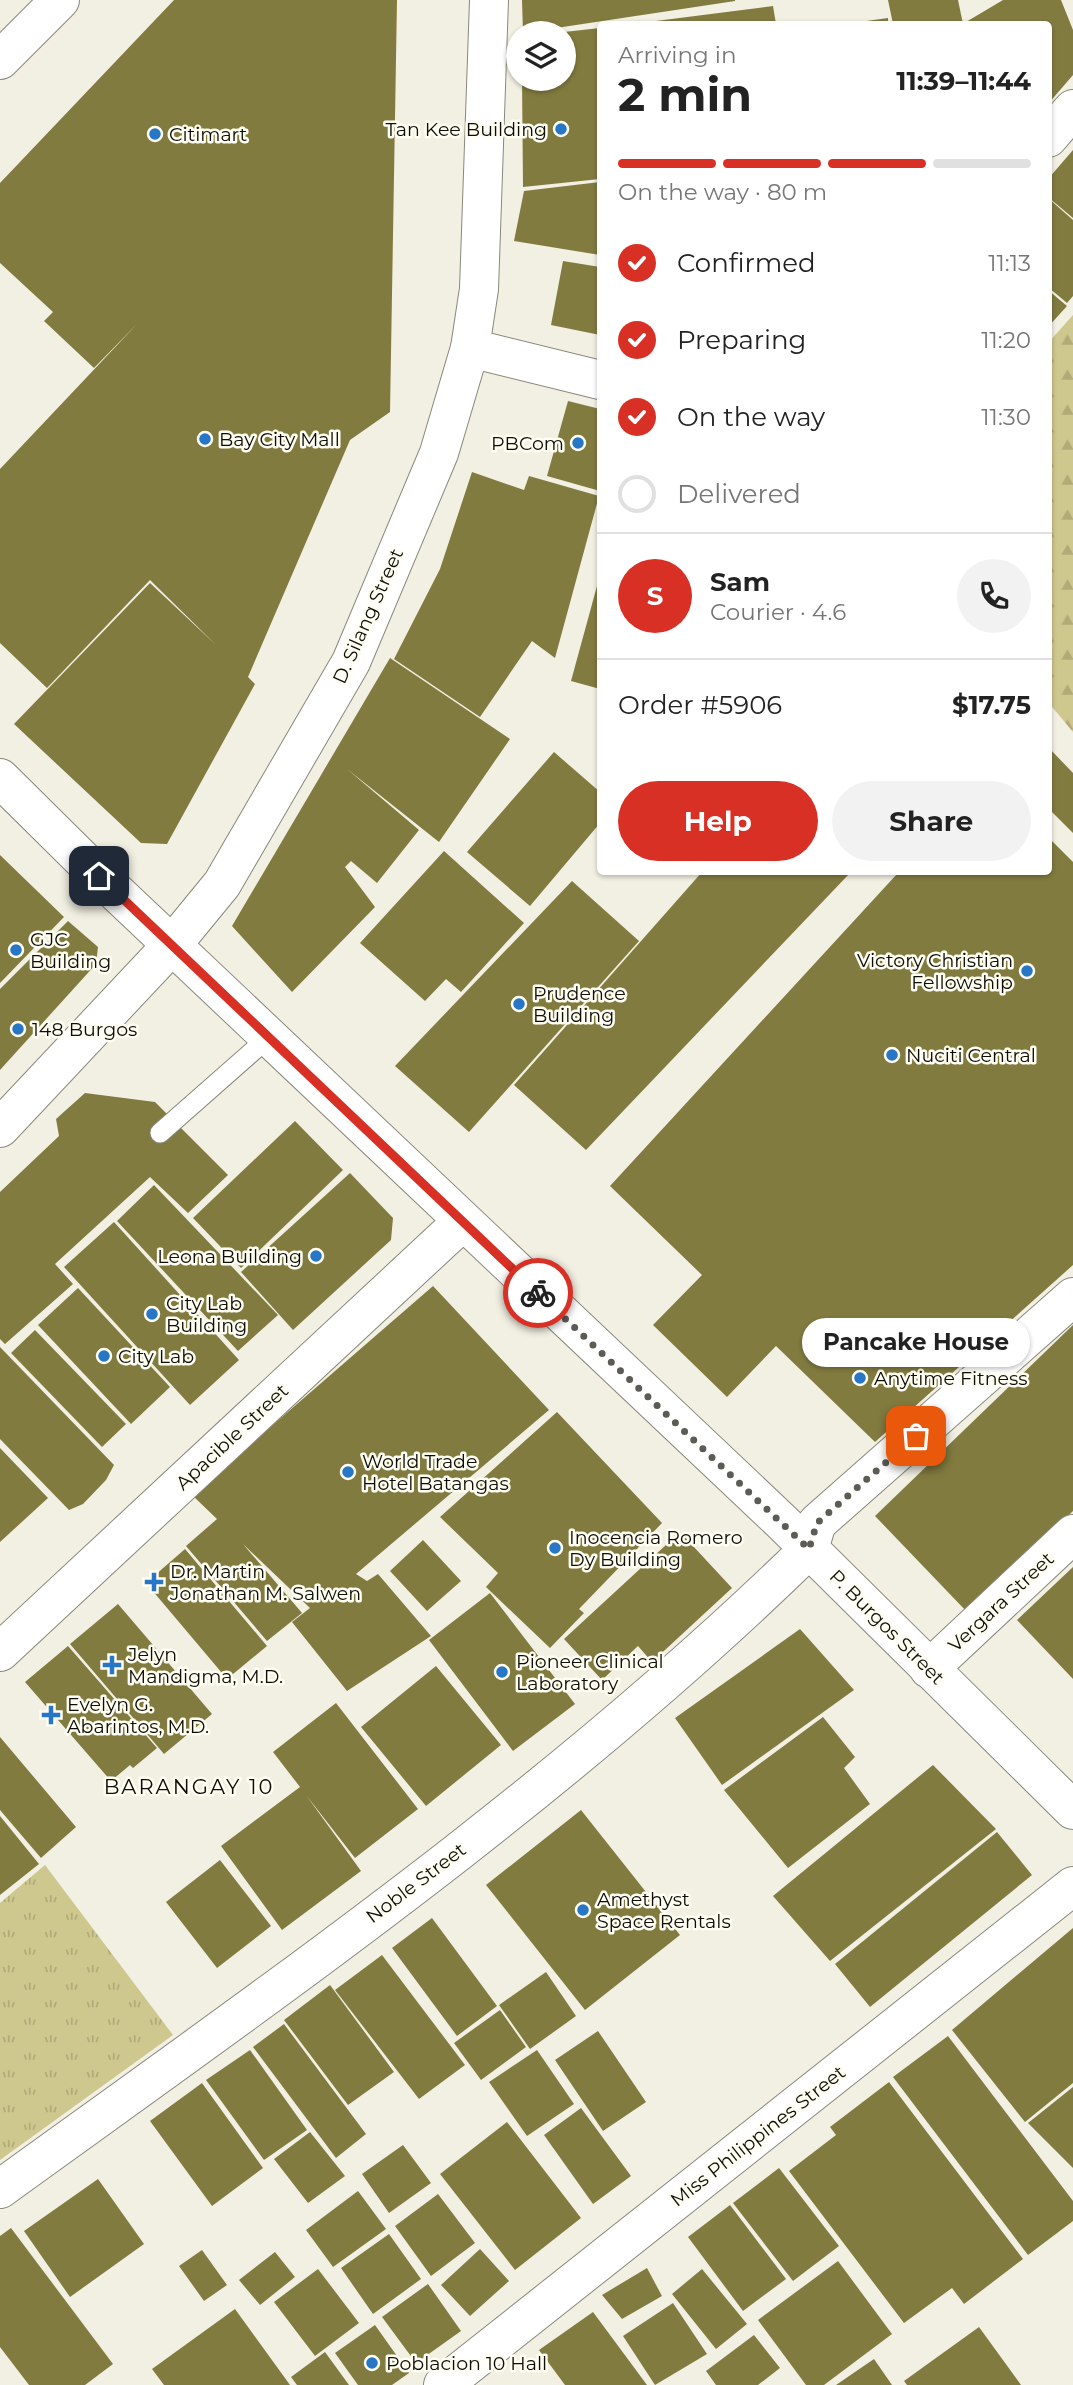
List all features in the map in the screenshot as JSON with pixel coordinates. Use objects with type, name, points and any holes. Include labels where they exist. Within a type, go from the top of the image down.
[{"type":"street","points":[[0,60],[60,0]]},
{"type":"street","name":"D. Silang Street","points":[[0,1128],[172,945],[222,884],[351,662],[439,453],[470,348],[481,263],[489,0]]},
{"type":"street","points":[[1052,133],[1073,108]]},
{"type":"street","points":[[470,348],[597,379]]},
{"type":"street","name":"P. Burgos Street","points":[[0,778],[172,945],[809,1549],[1073,1810]]},
{"type":"street","name":"Apacible Street","points":[[0,1652],[463,1221]]},
{"type":"street","points":[[809,1549],[817,1523],[1073,1297]]},
{"type":"street","name":"Vergara Street","points":[[929,1669],[1073,1534]]},
{"type":"street","name":"Noble Street","points":[[0,2189],[239,2017],[541,1788],[740,1617],[809,1549]]},
{"type":"street","name":"Miss Philippines Street","points":[[443,2385],[1073,1886]]},
{"type":"lane","points":[[160,1133],[269,1037]]},
{"type":"green space","points":[[1073,315],[1073,732],[1052,707],[1052,339]]},
{"type":"green space","points":[[45,1865],[173,2035],[0,2160],[0,1903]]},
{"type":"building","name":"Bay City Mall","points":[[174,0],[397,0],[390,412],[350,440],[248,677],[255,684],[167,844],[141,843],[14,724],[150,583],[216,645],[150,580],[47,688],[0,643],[0,469],[138,323],[94,368],[44,321],[53,312],[0,263],[0,183]]},
{"type":"building","points":[[522,0],[735,0],[735,1],[576,25],[576,21],[523,21]]},
{"type":"building","points":[[888,0],[958,0],[962,21],[892,21]]},
{"type":"building","points":[[1003,0],[1061,0],[1073,30],[1073,75],[1052,99],[1052,21],[968,21]]},
{"type":"building","points":[[773,6],[776,21],[656,21]]},
{"type":"building","points":[[888,18],[888,21],[866,21]]},
{"type":"building","name":"Tan Kee Building","points":[[597,28],[597,179],[523,187],[522,91],[576,91],[576,31]]},
{"type":"building","points":[[1073,150],[1073,218],[1052,200],[1052,174]]},
{"type":"building","points":[[597,182],[597,255],[514,241],[524,191]]},
{"type":"building","points":[[1052,202],[1073,220],[1073,296],[1067,303],[1052,290]]},
{"type":"building","points":[[563,261],[597,267],[597,334],[551,325]]},
{"type":"building","points":[[1052,293],[1067,306],[1052,323]]},
{"type":"building","name":"PBCom","points":[[568,401],[597,408],[597,490],[547,476]]},
{"type":"building","points":[[472,472],[524,490],[529,476],[597,495],[555,658],[532,641],[480,717],[394,659],[440,569]]},
{"type":"building","points":[[597,586],[597,688],[571,681]]},
{"type":"building","points":[[390,658],[510,739],[439,842],[347,769],[419,830],[377,883],[351,861],[345,867],[375,907],[292,992],[232,926]]},
{"type":"building","points":[[1052,751],[1073,773],[1073,833],[1052,812]]},
{"type":"building","points":[[554,752],[597,789],[597,827],[530,906],[467,852]]},
{"type":"building","name":"Nuciti Central","points":[[1052,841],[1073,862],[1073,1265],[875,1442],[776,1346],[727,1397],[653,1325],[702,1275],[610,1186],[896,875],[1052,875]]},
{"type":"building","points":[[444,851],[524,923],[461,992],[446,979],[425,1001],[360,943]]},
{"type":"building","name":"GJC Building","points":[[0,855],[64,917],[0,983]]},
{"type":"building","points":[[699,875],[848,875],[586,1150],[514,1085]]},
{"type":"building","name":"Prudence Building","points":[[572,881],[639,941],[469,1132],[395,1066]]},
{"type":"building","name":"148 Burgos","points":[[68,921],[98,947],[96,964],[0,1070],[0,989]]},
{"type":"building","points":[[85,1093],[155,1102],[228,1175],[188,1213],[150,1177],[55,1264],[73,1284],[5,1344],[0,1339],[0,1192],[59,1136],[56,1119]]},
{"type":"building","points":[[295,1121],[343,1170],[241,1268],[193,1218]]},
{"type":"building","name":"Leona Building","points":[[350,1173],[393,1218],[391,1240],[293,1330],[241,1272]]},
{"type":"building","points":[[154,1185],[278,1315],[238,1351],[117,1221]]},
{"type":"building","name":"City Lab Building","points":[[114,1222],[239,1360],[190,1405],[64,1267]]},
{"type":"building","name":"World Trade Hotel Batangas","points":[[433,1286],[549,1410],[356,1574],[367,1581],[378,1574],[431,1636],[347,1691],[292,1622],[310,1608],[243,1544],[302,1613],[267,1641],[186,1546],[217,1519],[192,1495]]},
{"type":"building","name":"City Lab","points":[[78,1288],[170,1387],[131,1424],[38,1325]]},
{"type":"building","points":[[1073,1325],[1073,1511],[968,1613],[875,1516]]},
{"type":"building","points":[[35,1330],[126,1424],[102,1447],[11,1353]]},
{"type":"building","points":[[0,1347],[114,1465],[106,1480],[83,1504],[69,1510],[0,1439]]},
{"type":"building","name":"Inocencia Romero Dy Building","points":[[557,1412],[662,1523],[579,1609],[584,1613],[550,1648],[486,1587],[498,1573],[440,1517]]},
{"type":"building","points":[[0,1448],[48,1498],[0,1542]]},
{"type":"building","points":[[680,1532],[732,1588],[652,1662],[638,1646],[602,1680],[564,1639]]},
{"type":"building","points":[[423,1540],[461,1581],[427,1611],[390,1571]]},
{"type":"building","points":[[185,1549],[267,1646],[227,1679],[146,1583]]},
{"type":"building","points":[[1073,1567],[1073,1679],[1017,1620]]},
{"type":"building","name":"Pioneer Clinical Laboratory","points":[[490,1593],[575,1704],[513,1751],[429,1640]]},
{"type":"building","points":[[118,1604],[212,1714],[164,1754],[70,1644]]},
{"type":"building","points":[[800,1629],[854,1690],[722,1785],[675,1718]]},
{"type":"building","points":[[68,1646],[157,1748],[133,1768],[130,1765],[111,1781],[25,1682]]},
{"type":"building","points":[[436,1666],[501,1745],[426,1806],[361,1727]]},
{"type":"building","points":[[336,1703],[418,1809],[355,1858],[306,1795],[361,1871],[282,1930],[221,1846],[300,1787],[273,1752]]},
{"type":"building","points":[[823,1717],[855,1757],[844,1768],[870,1804],[788,1868],[724,1790]]},
{"type":"building","points":[[0,1737],[76,1827],[41,1858],[0,1810]]},
{"type":"building","points":[[933,1765],[996,1829],[830,1961],[773,1896]]},
{"type":"building","name":"Amethyst Space Rentals","points":[[581,1810],[680,1935],[585,2010],[486,1885]]},
{"type":"building","points":[[0,1816],[39,1864],[0,1895]]},
{"type":"building","points":[[997,1832],[1032,1875],[870,2007],[835,1964]]},
{"type":"building","points":[[220,1860],[271,1926],[217,1968],[166,1902]]},
{"type":"building","points":[[432,1918],[497,2006],[457,2036],[392,1948]]},
{"type":"building","points":[[1073,1928],[1073,2083],[1025,2122],[952,2030]]},
{"type":"building","points":[[382,1955],[465,2065],[419,2099],[335,1990]]},
{"type":"building","points":[[546,1972],[576,2016],[530,2049],[499,2005]]},
{"type":"building","points":[[330,1985],[394,2072],[348,2105],[284,2020]]},
{"type":"building","points":[[500,2010],[526,2047],[481,2080],[454,2043]]},
{"type":"building","points":[[284,2024],[366,2134],[336,2158],[253,2047]]},
{"type":"building","points":[[598,2031],[646,2102],[603,2131],[555,2060]]},
{"type":"building","points":[[948,2036],[1073,2201],[1073,2221],[1028,2255],[893,2077]]},
{"type":"building","points":[[250,2050],[307,2130],[264,2160],[206,2080]]},
{"type":"building","points":[[537,2050],[574,2104],[527,2136],[489,2082]]},
{"type":"building","points":[[889,2082],[1023,2259],[964,2304],[952,2288],[904,2323],[789,2171],[836,2135],[830,2127]]},
{"type":"building","points":[[202,2083],[263,2168],[212,2206],[150,2121]]},
{"type":"building","points":[[1073,2087],[1073,2168],[1028,2123]]},
{"type":"building","points":[[581,2108],[631,2176],[593,2204],[544,2135]]},
{"type":"building","points":[[507,2122],[581,2218],[515,2270],[440,2174]]},
{"type":"building","points":[[310,2132],[345,2176],[308,2203],[274,2159]]},
{"type":"building","points":[[403,2145],[431,2183],[389,2213],[362,2174]]},
{"type":"building","points":[[779,2168],[839,2246],[793,2281],[733,2203]]},
{"type":"building","points":[[98,2179],[144,2244],[70,2297],[24,2231]]},
{"type":"building","points":[[358,2191],[386,2229],[333,2267],[306,2230]]},
{"type":"building","points":[[438,2194],[475,2243],[431,2276],[395,2226]]},
{"type":"building","points":[[730,2205],[786,2279],[743,2311],[688,2237]]},
{"type":"building","points":[[11,2228],[113,2364],[85,2385],[29,2385],[0,2347],[0,2236]]},
{"type":"building","points":[[389,2234],[421,2279],[373,2314],[341,2268]]},
{"type":"building","points":[[480,2249],[509,2281],[470,2316],[441,2285]]},
{"type":"building","points":[[202,2250],[227,2285],[204,2301],[179,2266]]},
{"type":"building","points":[[275,2252],[295,2277],[260,2305],[239,2280]]},
{"type":"building","points":[[838,2261],[892,2334],[824,2385],[806,2385],[758,2320]]},
{"type":"building","points":[[647,2268],[662,2296],[622,2319],[602,2295]]},
{"type":"building","points":[[318,2269],[359,2323],[315,2356],[274,2302]]},
{"type":"building","points":[[702,2269],[747,2324],[716,2349],[672,2294]]},
{"type":"building","points":[[428,2284],[461,2331],[416,2363],[382,2317]]},
{"type":"building","points":[[673,2303],[707,2354],[655,2385],[623,2336]]},
{"type":"building","points":[[235,2309],[290,2385],[164,2385],[152,2369]]},
{"type":"building","points":[[593,2312],[647,2385],[565,2385],[539,2350]]},
{"type":"building","name":"Poblacion 10 Hall","points":[[375,2325],[409,2373],[392,2385],[358,2385],[335,2353]]},
{"type":"building","points":[[979,2327],[1021,2385],[907,2385],[904,2381]]},
{"type":"building","points":[[754,2335],[780,2368],[758,2385],[716,2385],[706,2371]]},
{"type":"building","points":[[325,2352],[349,2385],[297,2385],[291,2377]]},
{"type":"building","points":[[874,2359],[892,2385],[836,2385]]},
{"type":"way so far","points":[[538,1293],[809,1549],[817,1523],[916,1436]]},
{"type":"place","name":"Tan Kee Building","points":[[561,129]]},
{"type":"place","name":"Citimart","points":[[155,134]]},
{"type":"place","name":"Bay City Mall","points":[[205,439]]},
{"type":"place","name":"PBCom","points":[[578,443]]},
{"type":"place","name":"GJC Building","points":[[16,950]]},
{"type":"place","name":"Victory Christian Fellowship","points":[[1027,971]]},
{"type":"place","name":"Prudence Building","points":[[519,1004]]},
{"type":"place","name":"148 Burgos","points":[[18,1029]]},
{"type":"place","name":"Nuciti Central","points":[[892,1055]]},
{"type":"place","name":"Leona Building","points":[[316,1256]]},
{"type":"place","name":"City Lab Building","points":[[152,1314]]},
{"type":"place","name":"City Lab","points":[[104,1356]]},
{"type":"place","name":"Anytime Fitness","points":[[860,1378]]},
{"type":"place","name":"Pancake House","points":[[916,1436]]},
{"type":"place","name":"World Trade Hotel Batangas","points":[[348,1472]]},
{"type":"place","name":"Inocencia Romero Dy Building","points":[[555,1548]]},
{"type":"place","name":"Dr. Martin Jonathan M. Salwen","points":[[154,1582]]},
{"type":"place","name":"Jelyn Mandigma, M.D.","points":[[112,1665]]},
{"type":"place","name":"Pioneer Clinical Laboratory","points":[[502,1672]]},
{"type":"place","name":"Evelyn G. Abarintos, M.D.","points":[[51,1715]]},
{"type":"place","name":"Amethyst Space Rentals","points":[[583,1910]]},
{"type":"place","name":"Poblacion 10 Hall","points":[[372,2363]]},
{"type":"district","name":"BARANGAY 10","points":[[189,1786]]},
{"type":"route","points":[[99,876],[538,1293]]}]
